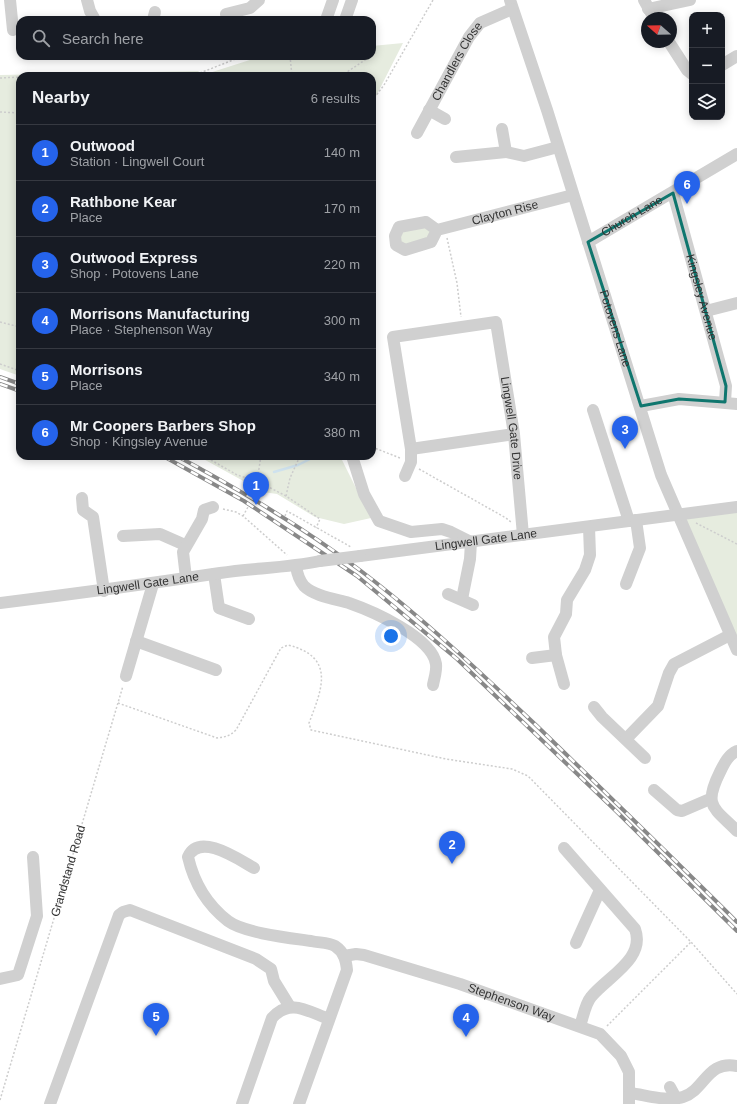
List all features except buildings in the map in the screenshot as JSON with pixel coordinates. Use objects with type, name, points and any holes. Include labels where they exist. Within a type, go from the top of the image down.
[{"type":"street","points":[[10,0],[12,30]]},
{"type":"street","points":[[87,0],[93,16]]},
{"type":"street","points":[[223,13],[250,8],[259,0]]},
{"type":"street","points":[[327,16],[333,0]]},
{"type":"street","points":[[347,16],[352,0]]},
{"type":"street","points":[[648,9],[690,0]]},
{"type":"street","name":"Chandlers Close","points":[[417,133],[469,37],[480,23],[511,4]]},
{"type":"street","name":"Potovens Lane","points":[[511,4],[641,406],[661,475],[737,650]]},
{"type":"street","points":[[673,48],[689,72]]},
{"type":"street","points":[[725,63],[737,56]]},
{"type":"street","name":"Chandlers Close","points":[[429,110],[445,119]]},
{"type":"street","points":[[502,129],[506,152]]},
{"type":"street","points":[[456,157],[506,152],[524,156],[558,147]]},
{"type":"street","name":"Church Lane","points":[[588,242],[737,154]]},
{"type":"street","name":"Kingsley Avenue","points":[[673,193],[731,403]]},
{"type":"street","name":"Clayton Rise","points":[[441,229],[573,194]]},
{"type":"street","points":[[706,311],[737,303]]},
{"type":"street","name":"Lingwell Gate Drive","points":[[462,327],[496,322],[514,434],[523,536]]},
{"type":"street","points":[[405,476],[410,464],[411,449],[393,336],[462,327]]},
{"type":"street","points":[[641,406],[679,398],[731,403]]},
{"type":"street","points":[[593,410],[633,521],[640,548],[626,584]]},
{"type":"street","points":[[411,449],[514,434]]},
{"type":"street","points":[[353,460],[364,494],[380,521],[411,532],[442,529],[471,542],[470,559],[462,599]]},
{"type":"street","points":[[80,506],[93,517],[104,591]]},
{"type":"street","points":[[186,578],[182,559],[185,545],[195,531],[204,510],[213,507]]},
{"type":"street","name":"Lingwell Gate Lane","points":[[0,604],[104,591],[214,574],[296,566],[320,561],[523,536],[737,507]]},
{"type":"street","points":[[564,684],[556,655],[554,637],[566,614],[567,600],[585,570],[590,554],[589,527]]},
{"type":"street","points":[[123,536],[160,534],[185,545]]},
{"type":"street","points":[[296,566],[304,586],[312,592],[363,608],[392,621],[414,636],[432,654],[437,665],[433,685]]},
{"type":"street","points":[[214,574],[219,608],[250,619]]},
{"type":"street","points":[[126,676],[153,584]]},
{"type":"street","points":[[448,594],[473,605]]},
{"type":"street","points":[[626,739],[658,706],[669,673],[674,664],[730,635]]},
{"type":"street","points":[[136,641],[216,670]]},
{"type":"street","points":[[532,658],[556,655]]},
{"type":"street","points":[[594,707],[602,717],[645,758]]},
{"type":"street","points":[[737,751],[725,762],[712,789],[710,799],[715,809],[737,831]]},
{"type":"street","points":[[654,790],[677,810],[682,812],[710,799]]},
{"type":"street","points":[[254,868],[208,846],[194,848],[188,857],[192,876],[200,892],[212,907],[229,922],[266,934],[330,944],[336,947],[344,956],[346,961],[346,970],[299,1104]]},
{"type":"street","points":[[564,848],[635,929],[638,944],[627,963],[590,998],[580,1026]]},
{"type":"street","points":[[0,979],[18,975],[37,916],[33,857]]},
{"type":"street","points":[[576,943],[600,890]]},
{"type":"street","points":[[50,1104],[119,915],[123,912],[130,910],[256,959],[271,969],[274,982],[290,1007]]},
{"type":"street","name":"Stephenson Way","points":[[344,956],[356,954],[460,984],[600,1034],[621,1056],[629,1072],[630,1098]]},
{"type":"street","points":[[242,1104],[272,1018],[280,1009],[295,1006],[329,1019]]},
{"type":"street","points":[[630,1098],[672,1099],[684,1096],[716,1068],[726,1065],[737,1066]]},
{"type":"street","points":[[670,1087],[676,1098]]},
{"type":"path","points":[[376,96],[384,85],[433,0]]},
{"type":"path","points":[[203,72],[233,60]]},
{"type":"path","points":[[290,60],[292,72]]},
{"type":"path","points":[[347,72],[365,60]]},
{"type":"path","points":[[0,78],[16,77]]},
{"type":"path","points":[[0,112],[16,113]]},
{"type":"path","points":[[441,229],[457,283],[462,327]]},
{"type":"path","points":[[0,322],[16,326]]},
{"type":"path","points":[[0,364],[16,370]]},
{"type":"path","points":[[376,449],[401,458],[506,518],[523,536]]},
{"type":"path","points":[[211,460],[237,475],[257,481],[286,496],[320,519],[316,528]]},
{"type":"path","points":[[257,481],[260,460]]},
{"type":"path","points":[[286,496],[293,470],[298,460]]},
{"type":"path","points":[[213,507],[236,512],[243,516],[290,558],[296,566]]},
{"type":"path","points":[[243,516],[248,507]]},
{"type":"path","points":[[285,516],[287,511],[339,541]]},
{"type":"path","points":[[677,514],[737,544]]},
{"type":"path","points":[[118,703],[217,738],[232,735],[281,648],[288,645],[306,651],[315,658],[319,664],[323,682],[309,723],[311,730],[446,759],[512,769],[528,776],[691,942],[737,994]]},
{"type":"path","name":"Grandstand Road","points":[[0,1100],[126,676]]},
{"type":"path","points":[[600,1034],[691,942]]},
{"type":"highlighted area","points":[[673,193],[726,386],[725,402],[679,399],[641,406],[588,242]]},
{"type":"shaded area","points":[[403,43],[376,96],[376,72],[212,72],[250,60],[376,60],[376,46]]},
{"type":"shaded area","points":[[198,71],[199,72],[148,72]]},
{"type":"shaded area","points":[[0,75],[16,75],[16,375],[0,369]]},
{"type":"shaded area","points":[[426,222],[437,230],[431,242],[396,245],[399,227]]},
{"type":"shaded area","points":[[205,460],[342,460],[371,518],[344,524],[315,517],[277,494],[263,492]]},
{"type":"shaded area","points":[[737,507],[737,650],[677,514]]},
{"type":"waterway","points":[[274,472],[298,465],[308,460]]},
{"type":"railway","points":[[0,377],[16,383]]},
{"type":"railway","points":[[0,384],[16,390]]},
{"type":"railway","points":[[170,460],[244,501],[357,576],[457,659],[617,812],[737,931]]},
{"type":"railway","points":[[184,460],[248,496],[317,539],[407,607],[537,726],[737,922]]},
{"type":"place","name":"Mr Coopers Barbers Shop","points":[[687,204]]},
{"type":"place","name":"Outwood Express","points":[[625,449]]},
{"type":"place","name":"Outwood","points":[[256,505]]},
{"type":"place","name":"Rathbone Kear","points":[[452,864]]},
{"type":"place","name":"Morrisons","points":[[156,1036]]},
{"type":"place","name":"Morrisons Manufacturing","points":[[466,1037]]}]
